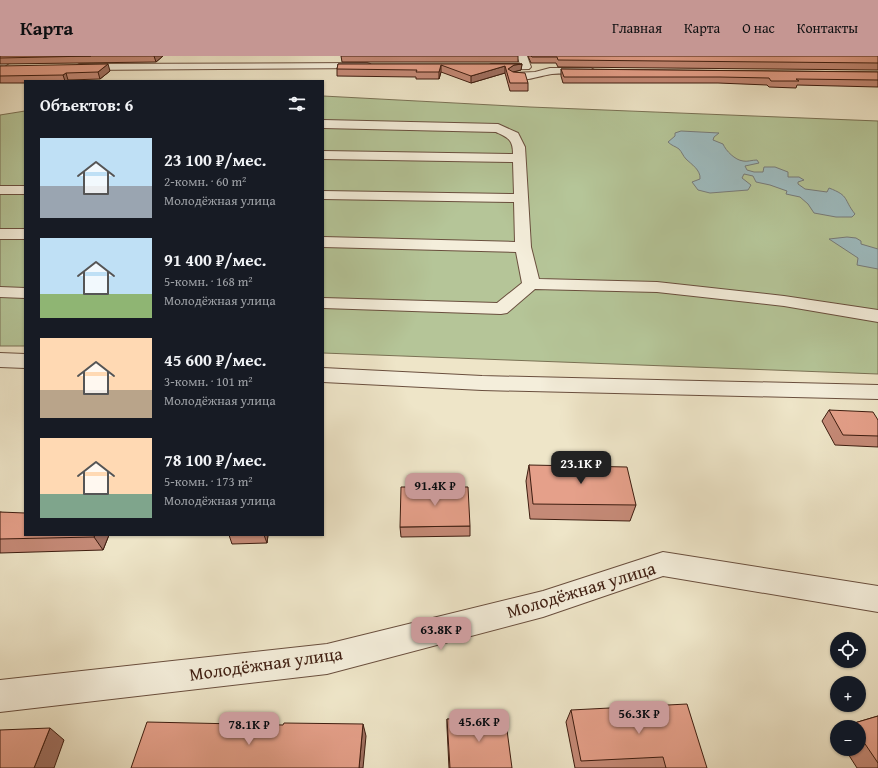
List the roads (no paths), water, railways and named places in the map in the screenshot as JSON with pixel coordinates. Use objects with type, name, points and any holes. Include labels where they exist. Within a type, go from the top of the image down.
[{"type":"street","points":[[0,66],[14,56]]},
{"type":"street","points":[[120,66],[133,56]]},
{"type":"street","points":[[478,67],[526,67],[522,56]]},
{"type":"street","points":[[72,67],[374,66]]},
{"type":"street","points":[[0,69],[16,69]]},
{"type":"street","points":[[514,76],[536,75],[550,71],[604,72]]},
{"type":"street","points":[[324,124],[498,128],[514,136],[519,147],[520,158],[523,247],[531,284]]},
{"type":"street","points":[[324,155],[520,158]]},
{"type":"street","points":[[0,190],[24,190]]},
{"type":"street","points":[[324,195],[521,198]]},
{"type":"street","points":[[0,234],[24,234]]},
{"type":"street","points":[[324,242],[523,247]]},
{"type":"street","points":[[324,303],[501,309],[531,284],[657,287],[784,300],[878,316]]},
{"type":"street","points":[[0,292],[24,293]]},
{"type":"street","points":[[0,360],[24,361]]},
{"type":"street","points":[[324,375],[482,383],[878,392]]},
{"type":"street","name":"Молодёжная улица","points":[[0,696],[327,658],[543,604],[663,564],[878,599]]},
{"type":"water","points":[[681,131],[719,133],[713,140],[723,144],[734,157],[745,161],[757,160],[759,163],[745,166],[747,170],[763,172],[764,167],[775,167],[788,172],[788,177],[799,177],[804,180],[798,182],[798,184],[805,189],[827,192],[829,188],[840,193],[845,198],[855,214],[852,217],[836,217],[814,213],[808,204],[800,197],[786,194],[787,191],[770,185],[756,182],[753,176],[744,174],[742,178],[751,185],[748,190],[710,193],[698,190],[692,182],[700,179],[699,173],[679,149],[668,142],[675,136],[675,133]]},
{"type":"water","points":[[847,237],[856,238],[861,241],[861,244],[878,249],[878,269],[857,265],[858,258],[829,239]]}]
